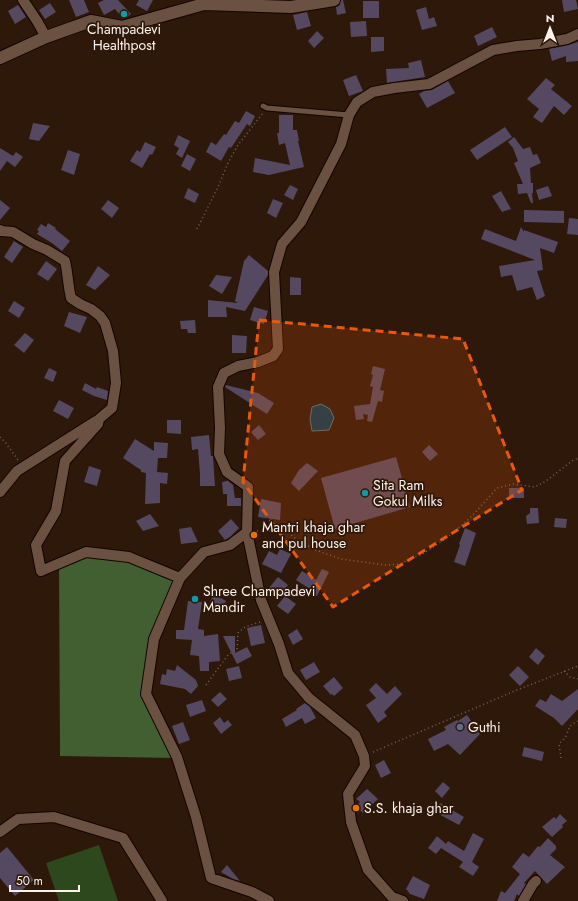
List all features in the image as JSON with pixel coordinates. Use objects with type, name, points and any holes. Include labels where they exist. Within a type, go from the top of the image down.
[{"type":"street","points":[[22,0],[38,21],[46,37]]},
{"type":"street","points":[[0,58],[46,37],[91,21],[122,26],[204,4],[291,7],[334,0]]},
{"type":"street","points":[[403,901],[392,897],[368,870],[351,822],[348,794],[366,766],[364,756],[355,735],[309,698],[288,673],[279,644],[261,600],[247,532],[248,487],[227,472],[219,454],[220,428],[218,387],[224,374],[238,366],[258,362],[273,356],[278,349],[274,272],[282,244],[301,222],[341,144],[349,115],[357,102],[373,92],[429,84],[493,50],[567,39],[578,34]]},
{"type":"street","points":[[0,230],[13,232],[66,261],[68,287],[71,298],[91,309],[100,316],[105,323],[113,351],[116,383],[112,408],[99,419],[17,471],[0,492]]},
{"type":"street","points":[[99,419],[98,424],[65,461],[56,511],[36,545],[41,572],[86,552],[129,557],[180,578]]},
{"type":"street","points":[[247,532],[230,545],[204,552],[180,578],[154,639],[146,694],[177,757],[196,817],[211,878],[252,892],[269,901]]},
{"type":"street","points":[[0,832],[18,819],[54,817],[123,838],[162,901]]},
{"type":"street","points":[[523,901],[536,881]]},
{"type":"lane","points":[[265,107],[349,115]]},
{"type":"path","points":[[197,229],[238,145],[265,107]]},
{"type":"path","points":[[0,437],[6,442],[19,462],[17,471]]},
{"type":"path","points":[[247,532],[287,531],[296,539],[315,550],[341,559],[385,565],[400,564],[424,553],[451,535],[472,516],[497,488],[513,484],[535,487],[578,458]]},
{"type":"path","points":[[206,685],[228,655],[237,649],[238,632],[245,627],[269,620]]},
{"type":"path","points":[[364,756],[516,690],[578,666]]},
{"type":"path","points":[[564,672],[570,677],[578,679]]},
{"type":"path","points":[[561,758],[559,744],[566,737],[567,730],[572,724],[578,721]]},
{"type":"highlighted area","points":[[259,320],[463,339],[522,490],[333,607],[243,482]]},
{"type":"green space","points":[[87,556],[127,561],[180,578],[154,639],[142,692],[175,758],[60,756],[59,564]]},
{"type":"green space","points":[[99,845],[118,901],[59,901],[46,863]]},
{"type":"water","points":[[321,404],[330,409],[334,418],[329,430],[312,431],[310,419],[312,407]]},
{"type":"building","points":[[69,0],[84,0],[89,12],[76,17]]},
{"type":"building","points":[[104,0],[118,0],[131,14],[123,19],[115,9],[104,15],[98,3]]},
{"type":"building","points":[[139,0],[153,0],[147,11],[136,5]]},
{"type":"building","points":[[341,0],[343,0],[346,13],[337,15],[336,7],[339,6]]},
{"type":"building","points":[[562,0],[576,0],[578,9],[564,12]]},
{"type":"building","points":[[363,1],[379,1],[379,18],[363,18]]},
{"type":"building","points":[[50,3],[56,12],[45,19],[39,10]]},
{"type":"building","points":[[18,5],[26,17],[15,24],[8,11]]},
{"type":"building","points":[[426,7],[429,19],[434,17],[437,26],[422,30],[416,10]]},
{"type":"building","points":[[307,12],[311,26],[297,30],[293,15]]},
{"type":"building","points":[[366,21],[367,36],[351,37],[350,22]]},
{"type":"building","points":[[492,27],[497,37],[478,46],[474,36]]},
{"type":"building","points":[[317,31],[324,38],[314,48],[308,41]]},
{"type":"building","points":[[371,37],[384,37],[384,51],[371,52]]},
{"type":"building","points":[[578,42],[578,61],[566,62],[566,56],[552,61],[549,49]]},
{"type":"building","points":[[421,60],[425,77],[387,83],[386,69],[409,68],[408,63]]},
{"type":"building","points":[[356,75],[363,91],[349,96],[343,80]]},
{"type":"building","points":[[546,78],[555,85],[551,89],[572,106],[564,115],[554,106],[542,123],[533,117],[539,109],[527,99]]},
{"type":"building","points":[[448,81],[455,93],[427,108],[419,94],[424,91],[432,90]]},
{"type":"building","points":[[246,111],[255,116],[250,126],[247,124],[231,148],[229,147],[221,161],[206,152],[211,142],[216,145],[224,134],[226,135],[235,121],[239,123]]},
{"type":"building","points":[[279,115],[293,115],[293,130],[297,130],[304,167],[269,175],[253,172],[255,158],[290,165],[285,143],[279,145],[277,133],[279,133]]},
{"type":"building","points":[[33,123],[50,126],[39,141],[29,139]]},
{"type":"building","points":[[505,127],[512,137],[477,160],[470,150]]},
{"type":"building","points":[[178,135],[190,141],[182,158],[176,154],[179,148],[174,145]]},
{"type":"building","points":[[514,137],[523,149],[530,147],[533,155],[537,154],[541,163],[530,168],[531,183],[533,183],[533,203],[531,203],[527,193],[518,194],[517,184],[523,184],[514,163],[518,161],[513,148],[508,142]]},
{"type":"building","points":[[145,142],[156,147],[142,168],[130,161],[137,150],[140,152]]},
{"type":"building","points":[[0,148],[13,156],[16,152],[23,157],[15,167],[7,161],[0,171]]},
{"type":"building","points":[[68,150],[80,154],[74,175],[61,170]]},
{"type":"building","points":[[187,154],[196,159],[190,171],[181,166]]},
{"type":"building","points":[[290,185],[298,189],[293,200],[284,195]]},
{"type":"building","points":[[548,186],[552,196],[539,200],[536,190]]},
{"type":"building","points":[[188,188],[199,194],[195,203],[184,198]]},
{"type":"building","points":[[501,191],[511,209],[502,212],[492,196]]},
{"type":"building","points":[[273,199],[283,203],[276,218],[267,213]]},
{"type":"building","points":[[0,200],[10,208],[0,220]]},
{"type":"building","points":[[108,200],[119,208],[112,218],[101,209]]},
{"type":"building","points":[[524,210],[564,211],[564,223],[524,222]]},
{"type":"building","points":[[569,218],[578,219],[578,235],[567,234]]},
{"type":"building","points":[[48,223],[70,241],[62,251],[37,234],[39,231],[37,230],[41,224],[46,227]]},
{"type":"building","points":[[521,227],[524,232],[524,230],[558,242],[554,253],[540,248],[543,270],[537,271],[545,296],[537,300],[532,287],[517,291],[512,275],[501,277],[499,266],[535,260],[481,239],[485,229],[516,241]]},
{"type":"building","points":[[14,241],[23,247],[12,263],[4,257]]},
{"type":"building","points":[[249,255],[268,271],[268,275],[245,311],[226,307],[227,317],[208,317],[208,300],[238,303],[235,301],[244,261]]},
{"type":"building","points":[[46,261],[57,269],[48,281],[37,274]]},
{"type":"building","points":[[98,266],[110,275],[95,290],[86,285]]},
{"type":"building","points":[[216,275],[232,277],[222,294],[209,286]]},
{"type":"building","points":[[290,277],[301,278],[301,295],[290,295]]},
{"type":"building","points":[[14,301],[25,308],[19,318],[8,311]]},
{"type":"building","points":[[254,307],[268,311],[264,324],[250,320]]},
{"type":"building","points":[[69,312],[87,317],[80,333],[64,326]]},
{"type":"building","points":[[195,320],[196,333],[188,333],[187,329],[181,329],[180,321]]},
{"type":"building","points":[[25,333],[34,340],[24,353],[14,345]]},
{"type":"building","points":[[232,335],[247,336],[246,353],[232,353]]},
{"type":"building","points":[[373,366],[385,369],[380,390],[384,391],[382,402],[378,401],[372,422],[367,421],[368,415],[363,414],[364,419],[356,420],[354,406],[370,404],[373,387],[370,386],[373,375],[371,374]]},
{"type":"building","points":[[49,368],[57,372],[53,382],[44,378]]},
{"type":"building","points":[[85,383],[96,389],[97,387],[108,391],[107,400],[82,390]]},
{"type":"building","points":[[226,385],[258,393],[274,403],[267,414],[225,387]]},
{"type":"building","points":[[59,400],[74,408],[68,419],[53,411]]},
{"type":"building","points":[[167,420],[181,420],[181,434],[167,433]]},
{"type":"building","points":[[259,425],[266,434],[258,440],[251,432]]},
{"type":"building","points":[[209,435],[211,456],[213,456],[215,486],[200,486],[198,449],[192,450],[191,437]]},
{"type":"building","points":[[135,439],[154,451],[154,442],[168,443],[167,458],[158,458],[157,472],[168,473],[167,484],[160,483],[160,503],[145,504],[146,473],[141,472],[141,470],[123,458]]},
{"type":"building","points":[[429,445],[438,454],[430,461],[422,452]]},
{"type":"building","name":"Sita Ram Gokul Milks","points":[[396,457],[410,507],[335,529],[321,478]]},
{"type":"building","points":[[307,463],[318,471],[299,491],[291,483],[299,470]]},
{"type":"building","points":[[89,466],[101,470],[97,486],[84,482]]},
{"type":"building","points":[[227,480],[233,485],[235,498],[241,498],[241,506],[227,506],[227,494],[223,494],[222,482]]},
{"type":"building","points":[[509,488],[524,488],[524,498],[509,498]]},
{"type":"building","points":[[261,499],[281,503],[280,520],[258,517]]},
{"type":"building","points":[[530,508],[538,508],[539,523],[527,524],[526,516],[530,513]]},
{"type":"building","points":[[150,514],[159,526],[143,531],[136,521]]},
{"type":"building","points":[[555,518],[567,519],[566,528],[554,527]]},
{"type":"building","points":[[231,519],[239,528],[225,540],[218,531]]},
{"type":"building","points":[[191,527],[198,542],[181,544],[179,529]]},
{"type":"building","points":[[465,528],[476,533],[465,566],[454,562]]},
{"type":"building","points":[[280,549],[291,554],[281,573],[262,564],[269,551],[277,555]]},
{"type":"building","points":[[322,569],[329,572],[317,596],[308,592],[310,589],[296,580],[302,571],[316,580]]},
{"type":"building","points":[[278,577],[288,585],[279,596],[269,588]]},
{"type":"building","points":[[214,594],[226,601],[222,608],[210,602]]},
{"type":"building","points":[[285,596],[296,604],[288,614],[277,606]]},
{"type":"building","points":[[188,601],[202,602],[198,629],[204,630],[204,636],[218,634],[220,661],[209,662],[209,671],[200,671],[199,656],[190,655],[192,640],[176,639],[176,630],[184,630]]},
{"type":"building","points":[[261,625],[265,643],[251,646],[247,628]]},
{"type":"building","points":[[297,629],[303,639],[293,645],[288,635]]},
{"type":"building","points":[[223,636],[235,636],[235,653],[247,647],[252,656],[237,664]]},
{"type":"building","points":[[536,648],[545,656],[538,665],[529,657]]},
{"type":"building","points":[[314,662],[320,672],[306,680],[300,670]]},
{"type":"building","points":[[177,665],[196,680],[198,686],[191,694],[185,689],[160,684],[162,674],[166,675],[167,669],[175,671]]},
{"type":"building","points":[[239,666],[242,678],[229,681],[226,669]]},
{"type":"building","points":[[518,666],[529,677],[520,686],[509,675]]},
{"type":"building","points":[[334,677],[343,688],[334,696],[332,694],[331,695],[323,686]]},
{"type":"building","points":[[376,683],[387,694],[395,686],[402,694],[384,712],[387,716],[378,723],[366,705],[376,698],[369,690]]},
{"type":"building","points":[[578,689],[578,709],[562,726],[554,718],[535,706],[540,699],[546,702],[551,694],[562,701]]},
{"type":"building","points":[[220,692],[227,699],[218,707],[211,700]]},
{"type":"building","points":[[202,700],[206,711],[190,717],[186,705]]},
{"type":"building","points":[[305,703],[310,707],[316,718],[305,724],[302,718],[286,727],[282,719]]},
{"type":"building","points":[[467,715],[474,725],[473,726],[480,734],[460,755],[448,744],[434,751],[428,739],[446,730],[444,727]]},
{"type":"building","points":[[220,717],[224,723],[228,720],[232,725],[221,734],[213,723]]},
{"type":"building","points":[[183,722],[190,740],[179,744],[172,726]]},
{"type":"building","points":[[524,747],[544,752],[542,761],[522,756]]},
{"type":"building","points":[[384,760],[391,773],[381,778],[375,765]]},
{"type":"building","points":[[443,782],[450,788],[442,798],[435,791]]},
{"type":"building","points":[[367,789],[378,799],[363,813],[356,806],[360,802],[356,799]]},
{"type":"building","points":[[440,803],[464,817],[459,825],[435,812]]},
{"type":"building","points":[[560,814],[567,821],[552,837],[542,827],[554,817],[556,819]]},
{"type":"building","points":[[473,833],[484,839],[472,862],[479,867],[473,876],[459,867],[463,862],[441,848],[436,854],[428,848],[437,836],[446,844],[448,841],[464,851]]},
{"type":"building","points":[[548,838],[556,846],[556,849],[550,855],[565,867],[547,884],[535,871],[524,883],[526,884],[519,896],[517,894],[514,901],[497,901],[501,891],[505,893],[520,874],[512,867],[523,853],[529,857],[538,846],[540,847]]},
{"type":"building","points":[[7,847],[34,880],[15,896],[0,878],[0,853]]},
{"type":"building","points":[[227,865],[240,881],[221,872]]},
{"type":"building","points":[[413,876],[430,885],[424,899],[410,894],[406,889]]},
{"type":"place","name":"Champadevi Healthpost","points":[[124,14]]},
{"type":"place","name":"Sita Ram Gokul Milks","points":[[365,493]]},
{"type":"place","name":"Mantri khaja ghar and pul house","points":[[254,535]]},
{"type":"place","name":"Shree Champadevi Mandir","points":[[195,599]]},
{"type":"place","name":"Guthi","points":[[460,727]]},
{"type":"place","name":"S.S. khaja ghar","points":[[356,808]]}]
